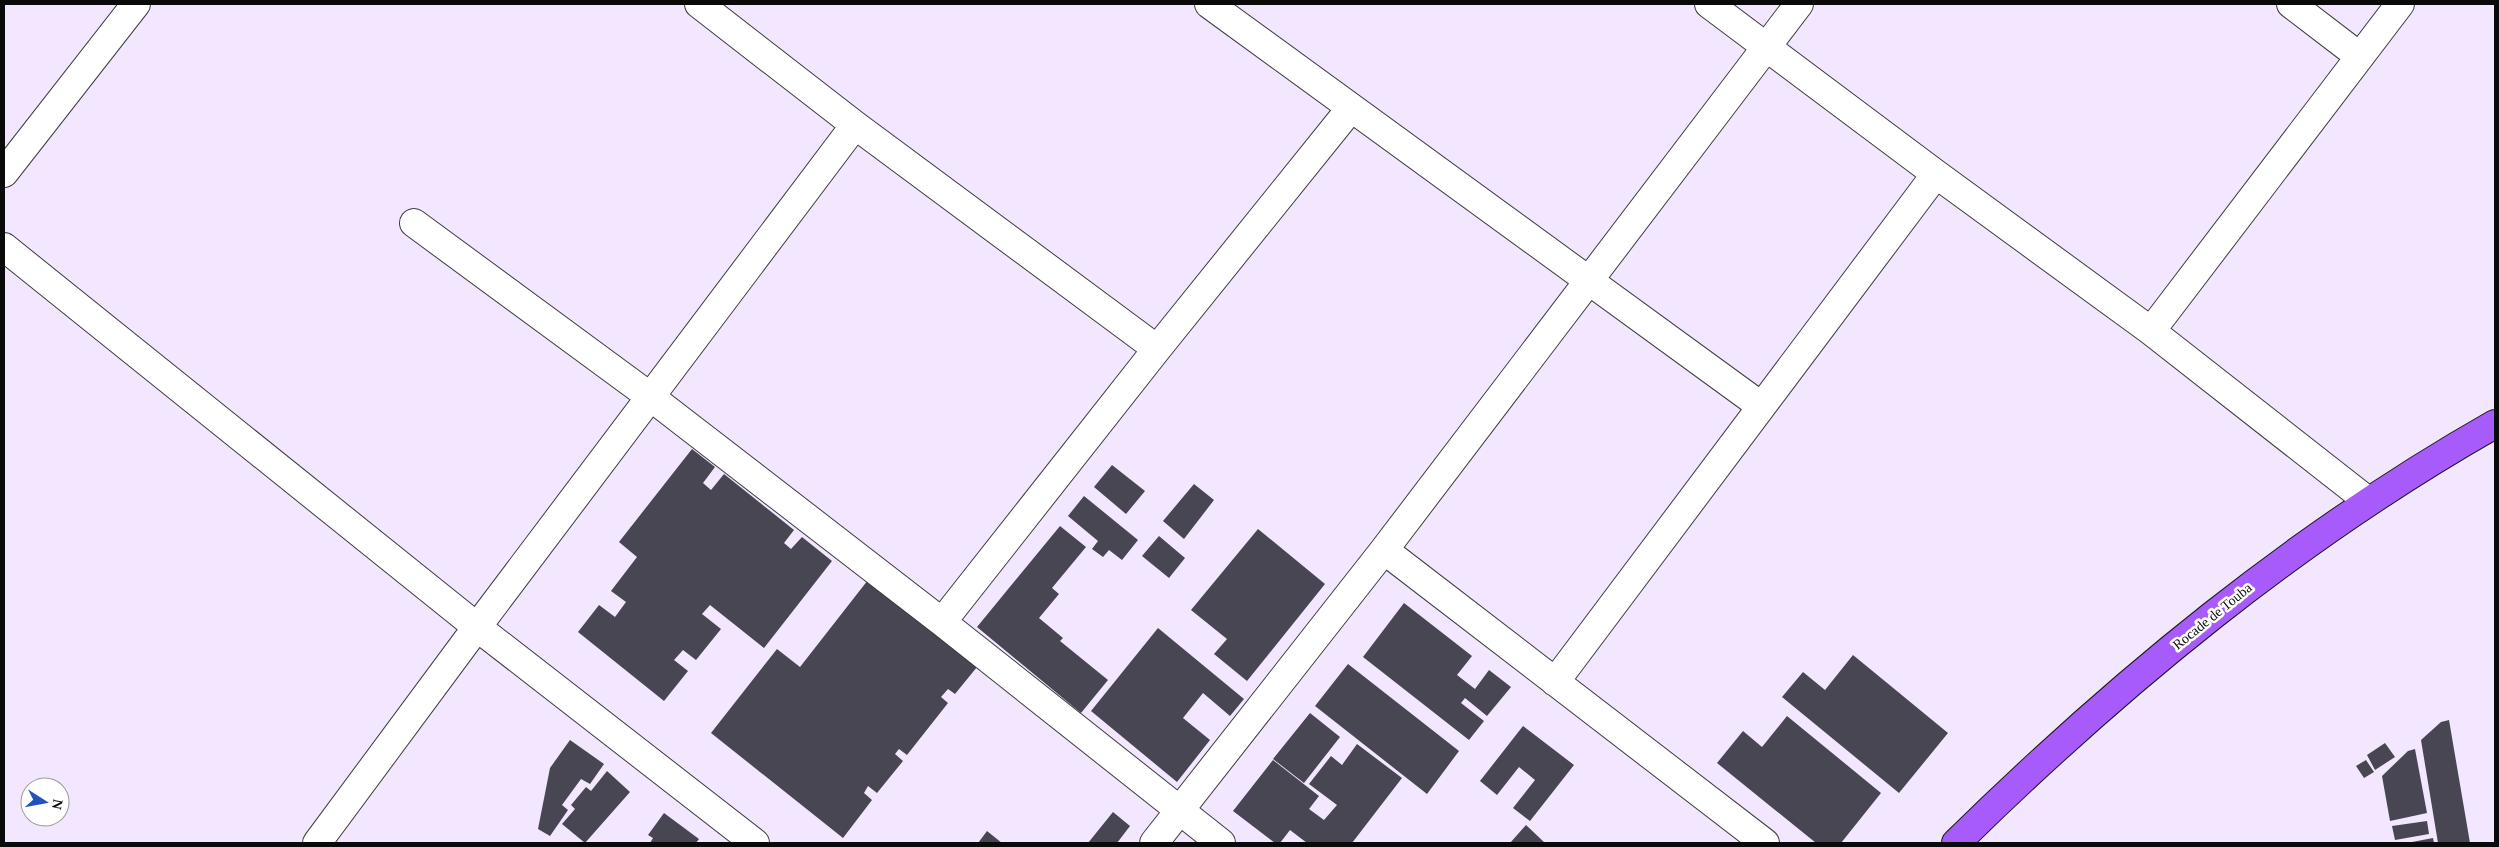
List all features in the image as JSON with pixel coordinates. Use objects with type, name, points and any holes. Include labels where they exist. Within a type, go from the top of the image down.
[{"type":"main road","name":"Rocade de Touba","points":[[1956,843],[2102,707],[2242,591],[2368,501],[2495,424]]},
{"type":"street","points":[[4,172],[136,4]]},
{"type":"street","points":[[698,4],[855,125],[1157,349]]},
{"type":"street","points":[[1209,4],[1761,406]]},
{"type":"street","points":[[1709,4],[1936,174],[2151,331],[2368,501]]},
{"type":"street","points":[[1154,843],[1384,550],[1799,4]]},
{"type":"street","points":[[2290,4],[2359,56]]},
{"type":"street","points":[[2151,331],[2400,4]]},
{"type":"street","points":[[942,622],[1157,349],[1351,108]]},
{"type":"street","points":[[317,843],[855,125]]},
{"type":"street","points":[[1555,682],[1936,174]]},
{"type":"street","points":[[414,223],[652,398],[942,622],[1221,843]]},
{"type":"street","points":[[4,247],[477,627],[754,843]]},
{"type":"street","points":[[1384,550],[1765,843]]},
{"type":"building","points":[[692,449],[715,467],[703,483],[711,490],[724,474],[794,530],[784,543],[791,549],[802,537],[832,561],[764,648],[710,605],[702,614],[721,629],[696,660],[683,650],[674,660],[688,671],[664,701],[578,632],[599,605],[615,617],[626,602],[611,591],[637,557],[619,542]]},
{"type":"building","points":[[1112,465],[1145,491],[1126,514],[1094,487]]},
{"type":"building","points":[[1194,484],[1214,500],[1184,539],[1163,521]]},
{"type":"building","points":[[1084,496],[1138,540],[1122,560],[1109,550],[1103,557],[1092,549],[1098,541],[1068,516]]},
{"type":"building","points":[[1060,526],[1086,547],[1052,588],[1059,594],[1039,618],[1063,638],[1060,641],[1108,680],[1081,713],[977,627]]},
{"type":"building","points":[[1258,529],[1325,584],[1247,681],[1214,654],[1227,639],[1191,610]]},
{"type":"building","points":[[1159,536],[1185,558],[1169,578],[1142,556]]},
{"type":"building","points":[[868,580],[977,667],[955,694],[948,689],[941,697],[948,703],[907,755],[899,749],[895,754],[903,761],[877,793],[868,786],[864,793],[872,800],[843,838],[711,733],[777,649],[800,667]]},
{"type":"building","points":[[1404,603],[1472,656],[1457,675],[1475,689],[1489,670],[1511,687],[1487,716],[1465,698],[1461,703],[1484,721],[1469,740],[1363,657]]},
{"type":"building","points":[[1158,628],[1244,699],[1230,716],[1203,693],[1183,718],[1210,740],[1177,782],[1091,711]]},
{"type":"building","points":[[1853,655],[1948,733],[1899,793],[1782,697],[1803,672],[1825,690]]},
{"type":"building","points":[[1348,664],[1459,751],[1427,794],[1315,706]]},
{"type":"building","points":[[1310,713],[1340,737],[1304,783],[1273,759]]},
{"type":"building","points":[[1787,716],[1881,793],[1841,843],[1816,843],[1717,763],[1743,731],[1762,747]]},
{"type":"building","points":[[2449,720],[2470,843],[2438,843],[2421,740],[2441,722]]},
{"type":"building","points":[[1523,726],[1574,765],[1530,821],[1513,808],[1535,780],[1519,767],[1497,795],[1480,781]]},
{"type":"building","points":[[570,740],[604,764],[590,784],[581,779],[562,805],[568,810],[550,836],[538,829],[550,768]]},
{"type":"building","points":[[2385,743],[2395,757],[2375,770],[2367,755]]},
{"type":"building","points":[[1357,744],[1402,778],[1352,843],[1307,843],[1290,830],[1280,843],[1275,843],[1233,811],[1273,760],[1319,796],[1309,809],[1324,820],[1337,805],[1309,784],[1331,756],[1342,765]]},
{"type":"building","points":[[2415,749],[2427,813],[2390,821],[2382,776],[2408,751]]},
{"type":"building","points":[[2366,760],[2374,772],[2364,778],[2356,766]]},
{"type":"building","points":[[607,771],[630,792],[585,843],[562,824],[575,809],[571,805],[586,787],[591,791]]},
{"type":"building","points":[[1113,812],[1130,826],[1117,843],[1088,843]]},
{"type":"building","points":[[664,813],[699,839],[696,843],[650,843],[653,838],[648,835]]},
{"type":"building","points":[[2427,821],[2429,834],[2395,840],[2392,826]]},
{"type":"building","points":[[1526,825],[1545,843],[1510,843]]},
{"type":"building","points":[[987,831],[1002,843],[978,843]]},
{"type":"building","points":[[2433,838],[2434,843],[2412,843],[2412,842]]}]
